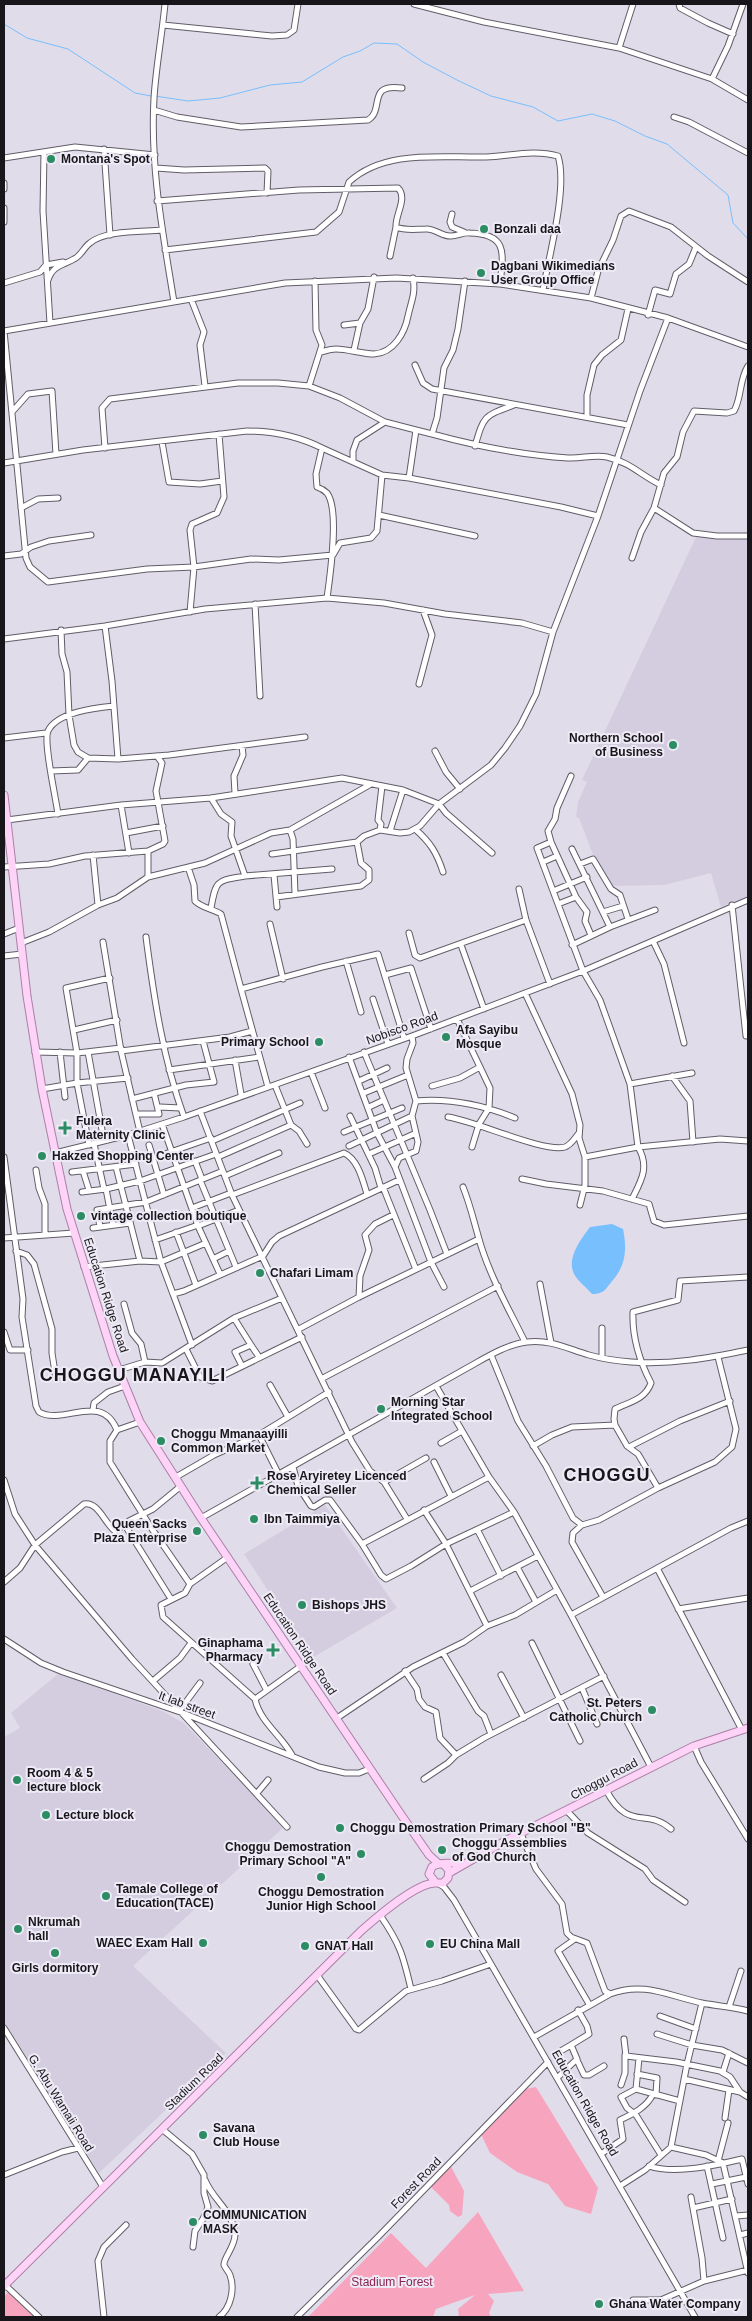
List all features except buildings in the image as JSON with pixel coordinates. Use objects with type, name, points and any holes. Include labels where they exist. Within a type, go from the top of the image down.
[{"type":"main road","name":"Education Ridge Road","points":[[4,795],[7,820],[7,867],[19,928],[35,1052],[55,1154],[84,1267],[125,1386],[140,1422],[181,1486],[417,1839],[427,1860],[429,1873]]},
{"type":"main road","name":"Choggu Road","points":[[441,1864],[451,1865],[473,1858],[694,1746],[745,1729]]},
{"type":"main road","name":"Education Ridge Road","points":[[417,1839],[441,1864]]},
{"type":"main road","name":"Choggu Road","points":[[449,1876],[473,1858]]},
{"type":"main road","points":[[441,1864],[447,1868],[449,1876],[443,1883],[436,1883],[429,1873],[435,1865],[441,1864]]},
{"type":"main road","name":"Stadium Road","points":[[403,1898],[429,1873]]},
{"type":"main road","name":"Stadium Road","points":[[5,2283],[380,1915],[425,1885],[436,1883]]},
{"type":"street","points":[[165,4],[154,110],[154,155],[157,201],[174,302]]},
{"type":"street","points":[[163,25],[272,36],[287,35],[294,30],[298,4]]},
{"type":"street","points":[[414,4],[484,22],[619,48],[712,79],[748,100]]},
{"type":"street","points":[[445,11],[447,4]]},
{"type":"street","points":[[619,48],[633,4]]},
{"type":"street","points":[[679,4],[680,8],[733,34]]},
{"type":"street","points":[[712,79],[733,34],[742,4]]},
{"type":"street","points":[[154,110],[177,117],[241,127],[368,120],[374,114],[376,99],[380,93],[393,86],[402,88]]},
{"type":"street","points":[[674,116],[698,126],[748,153]]},
{"type":"street","points":[[4,158],[75,147],[154,155]]},
{"type":"street","points":[[104,149],[110,235]]},
{"type":"street","points":[[44,152],[42,211],[50,323]]},
{"type":"street","points":[[165,250],[316,232],[323,228],[339,212],[346,188],[352,179],[376,165],[406,159],[496,156],[527,152],[558,156],[559,205],[543,290]]},
{"type":"street","points":[[156,168],[184,170],[265,168],[268,171],[267,193]]},
{"type":"street","points":[[4,183],[4,189]]},
{"type":"street","points":[[157,201],[346,188],[392,188],[400,190],[402,198],[390,256]]},
{"type":"street","points":[[4,208],[4,222]]},
{"type":"street","points":[[591,298],[598,271],[618,229],[621,216],[624,212],[629,211],[671,227],[696,247],[748,282]]},
{"type":"street","points":[[452,214],[450,222],[452,227],[467,233],[496,240],[504,256],[500,284]]},
{"type":"street","points":[[396,227],[406,230],[429,228],[449,237],[467,233]]},
{"type":"street","points":[[47,283],[53,269],[78,257],[90,243],[110,235],[162,230]]},
{"type":"street","points":[[648,315],[655,290],[670,294],[676,274],[689,264],[696,247]]},
{"type":"street","points":[[4,283],[40,272],[46,265],[65,263]]},
{"type":"street","points":[[354,350],[360,323],[368,309],[374,277]]},
{"type":"street","points":[[333,555],[279,560],[251,560],[194,567],[147,569],[53,583],[48,582],[30,567],[25,552],[4,331],[235,290],[315,281],[374,277],[500,284],[591,298],[648,315],[668,318],[748,347]]},
{"type":"street","points":[[320,352],[333,348],[377,354],[399,340],[412,307],[415,292],[413,278]]},
{"type":"street","points":[[310,386],[322,344],[316,330],[315,281]]},
{"type":"street","points":[[432,434],[442,392],[444,368],[453,350],[458,329],[465,281]]},
{"type":"street","points":[[191,299],[204,332],[200,345],[205,386]]},
{"type":"street","points":[[587,417],[588,395],[594,366],[602,355],[621,340],[628,309]]},
{"type":"street","points":[[272,854],[356,842],[364,836],[380,830],[409,832],[415,829],[440,804],[491,765],[505,748],[520,726],[536,694],[554,632],[598,516],[628,425],[668,318]]},
{"type":"street","points":[[344,325],[360,323]]},
{"type":"street","points":[[415,365],[423,383],[428,388],[442,392],[628,425]]},
{"type":"street","points":[[632,558],[641,532],[654,508],[664,473],[677,457],[691,415],[694,411],[727,414],[734,411],[738,402],[741,381],[748,366]]},
{"type":"street","points":[[105,448],[102,408],[110,399],[205,386],[238,383],[278,383],[310,386],[340,398],[385,422],[475,446],[570,459],[592,456],[606,457],[638,469],[646,477],[661,485]]},
{"type":"street","points":[[12,412],[28,394],[52,391],[56,454]]},
{"type":"street","points":[[475,446],[482,421],[490,414],[515,405]]},
{"type":"street","points":[[353,462],[353,451],[357,440],[385,422]]},
{"type":"street","points":[[409,478],[416,430]]},
{"type":"street","points":[[4,463],[56,454],[220,434],[270,431],[309,441],[382,475],[409,478],[523,499],[598,516]]},
{"type":"street","points":[[190,612],[194,567],[190,530],[196,522],[217,513],[224,497],[220,434]]},
{"type":"street","points":[[162,442],[168,482],[200,484],[222,481]]},
{"type":"street","points":[[322,448],[316,480],[317,487],[327,493],[332,507],[333,555],[327,598]]},
{"type":"street","points":[[333,555],[340,543],[370,538],[377,531],[382,475]]},
{"type":"street","points":[[21,508],[38,499],[58,498]]},
{"type":"street","points":[[654,508],[693,533],[717,536],[748,536]]},
{"type":"street","points":[[379,515],[475,536]]},
{"type":"street","points":[[4,556],[25,552],[31,547],[49,541],[91,535]]},
{"type":"street","points":[[4,639],[61,630],[104,626],[190,612],[327,598],[384,603],[522,624],[554,632]]},
{"type":"street","points":[[255,604],[260,696]]},
{"type":"street","points":[[419,684],[432,635],[423,610]]},
{"type":"street","points":[[104,626],[114,706],[118,759]]},
{"type":"street","points":[[61,630],[62,654],[68,672],[70,692],[69,716],[74,744],[78,752],[88,758],[118,759],[169,755],[306,737]]},
{"type":"street","points":[[58,814],[46,733],[52,725],[78,711],[114,706]]},
{"type":"street","points":[[4,738],[46,733]]},
{"type":"street","points":[[235,793],[234,776],[243,755],[242,746]]},
{"type":"street","points":[[435,751],[446,772],[460,788]]},
{"type":"street","points":[[7,867],[49,864],[93,855],[148,851],[163,844],[165,841],[156,791],[162,763],[169,755]]},
{"type":"street","points":[[157,756],[162,763]]},
{"type":"street","points":[[51,771],[78,770],[88,758]]},
{"type":"street","points":[[571,776],[557,808],[555,819],[548,831],[576,897],[583,903],[587,912],[585,921],[591,935]]},
{"type":"street","points":[[7,820],[121,806],[211,798],[342,778],[403,790],[440,804],[446,813],[492,853]]},
{"type":"street","points":[[21,943],[49,932],[98,905],[118,898],[148,877],[205,863],[271,833],[290,830],[372,784]]},
{"type":"street","points":[[380,830],[381,824],[378,820],[382,786]]},
{"type":"street","points":[[390,831],[403,790]]},
{"type":"street","points":[[211,798],[221,814],[232,822],[231,836],[245,876]]},
{"type":"street","points":[[121,806],[129,853]]},
{"type":"street","points":[[126,833],[163,826]]},
{"type":"street","points":[[415,829],[436,851],[443,872]]},
{"type":"street","points":[[290,830],[294,852],[295,894]]},
{"type":"street","points":[[276,897],[361,886],[369,880],[369,870],[361,863],[356,842]]},
{"type":"street","points":[[552,842],[537,848],[554,890],[572,945],[583,971],[600,1000],[630,1084],[638,1147],[641,1152],[645,1172],[632,1199]]},
{"type":"street","points":[[572,849],[610,927]]},
{"type":"street","points":[[148,851],[148,877]]},
{"type":"street","points":[[93,855],[98,905]]},
{"type":"street","points":[[543,862],[557,856]]},
{"type":"street","points":[[580,864],[593,859],[611,889],[620,895],[622,906],[628,919]]},
{"type":"street","points":[[188,867],[194,885],[195,901],[201,906],[211,908],[222,914],[268,1087]]},
{"type":"street","points":[[211,908],[215,885],[221,880],[245,876],[332,869]]},
{"type":"street","points":[[274,875],[277,907]]},
{"type":"street","points":[[554,890],[587,877]]},
{"type":"street","points":[[519,889],[526,920],[550,984]]},
{"type":"street","points":[[558,904],[576,897]]},
{"type":"street","name":"Nobisco Road","points":[[55,1154],[140,1132],[432,1029],[583,971],[732,905],[748,900]]},
{"type":"street","points":[[732,905],[746,1036]]},
{"type":"street","points":[[603,912],[622,906]]},
{"type":"street","points":[[572,945],[628,919],[655,910]]},
{"type":"street","points":[[409,932],[417,957],[461,945],[526,920]]},
{"type":"street","points":[[270,924],[283,979]]},
{"type":"street","points":[[4,934],[19,928]]},
{"type":"street","points":[[146,936],[165,1055],[173,1088],[184,1117]]},
{"type":"street","points":[[653,941],[664,964],[684,1042]]},
{"type":"street","points":[[103,942],[121,1049],[140,1132]]},
{"type":"street","points":[[461,945],[484,1009]]},
{"type":"street","points":[[4,956],[22,954]]},
{"type":"street","points":[[241,989],[378,954],[404,1038]]},
{"type":"street","points":[[346,961],[362,1012]]},
{"type":"street","points":[[385,975],[411,968],[432,1029]]},
{"type":"street","points":[[110,978],[66,988],[77,1053],[77,1083],[91,1145],[111,1209],[113,1225]]},
{"type":"street","points":[[525,993],[572,1094],[580,1125],[579,1132],[585,1157],[584,1188],[580,1205]]},
{"type":"street","points":[[372,999],[388,1044]]},
{"type":"street","points":[[457,1019],[490,1088],[489,1108],[479,1124],[472,1147]]},
{"type":"street","points":[[74,1030],[117,1020]]},
{"type":"street","points":[[35,1052],[77,1053],[164,1045],[203,1041],[252,1031]]},
{"type":"street","points":[[395,1167],[396,1161],[416,1151],[418,1146],[412,1116],[416,1101],[406,1068],[406,1059],[413,1043],[412,1036]]},
{"type":"street","points":[[132,1098],[173,1088],[214,1082],[203,1041]]},
{"type":"street","points":[[60,1052],[65,1097]]},
{"type":"street","points":[[88,1052],[104,1141]]},
{"type":"street","points":[[364,1052],[447,1254]]},
{"type":"street","points":[[169,1070],[259,1057]]},
{"type":"street","points":[[349,1058],[364,1093],[377,1133],[395,1167],[412,1207],[431,1262],[444,1287]]},
{"type":"street","points":[[235,1060],[241,1094]]},
{"type":"street","points":[[432,1086],[460,1078],[480,1067]]},
{"type":"street","points":[[359,1081],[387,1068]]},
{"type":"street","points":[[311,1072],[325,1108]]},
{"type":"street","points":[[630,1084],[692,1073]]},
{"type":"street","points":[[364,1093],[408,1075]]},
{"type":"street","points":[[672,1076],[690,1101],[693,1142]]},
{"type":"street","points":[[42,1089],[77,1083],[128,1078]]},
{"type":"street","points":[[275,1085],[291,1125],[299,1131],[307,1144]]},
{"type":"street","points":[[154,1093],[159,1114],[198,1226],[220,1274]]},
{"type":"street","points":[[369,1107],[384,1100]]},
{"type":"street","points":[[416,1101],[448,1100],[489,1108],[515,1118]]},
{"type":"street","points":[[153,1158],[211,1140],[300,1103]]},
{"type":"street","points":[[160,1107],[180,1108]]},
{"type":"street","points":[[344,1132],[402,1108]]},
{"type":"street","points":[[200,1111],[239,1210],[330,1392],[352,1442],[367,1467],[384,1482],[407,1519]]},
{"type":"street","points":[[136,1114],[159,1114]]},
{"type":"street","points":[[350,1116],[369,1154],[415,1266]]},
{"type":"street","points":[[349,1146],[412,1116]]},
{"type":"street","points":[[448,1117],[479,1124],[536,1144],[557,1148],[570,1144],[579,1132]]},
{"type":"street","points":[[82,1192],[140,1182],[195,1161],[217,1155],[291,1125]]},
{"type":"street","points":[[369,1154],[414,1134]]},
{"type":"street","points":[[128,1135],[161,1262],[192,1345]]},
{"type":"street","points":[[585,1157],[638,1147],[720,1139],[748,1142]]},
{"type":"street","points":[[149,1146],[164,1194]]},
{"type":"street","points":[[100,1227],[97,1210],[146,1202],[278,1153]]},
{"type":"street","points":[[192,1208],[344,1153],[350,1156],[360,1173],[367,1194]]},
{"type":"street","points":[[4,1157],[13,1238],[23,1300],[22,1317],[38,1412],[57,1414],[93,1410],[111,1418],[117,1430]]},
{"type":"street","points":[[195,1161],[209,1202],[236,1267]]},
{"type":"street","points":[[72,1172],[136,1164]]},
{"type":"street","points":[[116,1167],[130,1223],[138,1245],[140,1261]]},
{"type":"street","points":[[36,1170],[44,1204],[45,1235]]},
{"type":"street","points":[[83,1171],[89,1190]]},
{"type":"street","points":[[522,1179],[603,1191],[649,1204],[654,1220],[664,1225],[748,1216]]},
{"type":"street","points":[[173,1294],[263,1256],[272,1242],[279,1236],[399,1180]]},
{"type":"street","points":[[463,1187],[475,1220],[479,1240],[498,1286],[525,1342]]},
{"type":"street","points":[[155,1240],[239,1210]]},
{"type":"street","points":[[359,1297],[360,1276],[369,1250],[365,1236],[376,1224],[393,1215]]},
{"type":"street","points":[[93,1228],[130,1223]]},
{"type":"street","points":[[4,1238],[74,1232]]},
{"type":"street","points":[[176,1232],[196,1285]]},
{"type":"street","points":[[299,1330],[359,1297],[479,1240]]},
{"type":"street","points":[[84,1267],[140,1261],[161,1262],[206,1243]]},
{"type":"street","points":[[16,1251],[27,1255],[34,1264],[52,1329],[52,1353],[56,1379]]},
{"type":"street","points":[[213,1259],[230,1251]]},
{"type":"street","points":[[658,1488],[638,1454],[629,1447],[615,1425],[615,1409],[633,1402],[649,1389],[651,1383],[640,1362],[635,1341],[633,1312],[678,1300],[680,1281],[748,1277]]},
{"type":"street","points":[[540,1284],[551,1342]]},
{"type":"street","points":[[323,1378],[498,1286]]},
{"type":"street","points":[[119,1370],[145,1362],[162,1363],[234,1318],[282,1298]]},
{"type":"street","points":[[124,1304],[132,1332],[140,1344],[145,1362]]},
{"type":"street","points":[[234,1318],[259,1358]]},
{"type":"street","points":[[602,1328],[602,1358]]},
{"type":"street","points":[[4,1332],[10,1350],[28,1350]]},
{"type":"street","points":[[186,1349],[200,1378],[209,1381],[216,1380],[302,1337]]},
{"type":"street","points":[[202,1518],[491,1355],[525,1342],[551,1342],[602,1358],[640,1362],[677,1362],[718,1357],[748,1350]]},
{"type":"street","points":[[242,1366],[235,1352],[250,1345]]},
{"type":"street","points":[[491,1355],[518,1420],[546,1466],[573,1518],[582,1525]]},
{"type":"street","points":[[603,1597],[572,1542],[573,1533],[582,1525],[599,1520],[658,1488],[715,1462],[732,1447],[736,1429],[718,1357]]},
{"type":"street","points":[[270,1385],[288,1417]]},
{"type":"street","points":[[93,1410],[94,1403],[104,1394],[125,1386]]},
{"type":"street","points":[[436,1386],[489,1477],[514,1512],[572,1615],[651,1767]]},
{"type":"street","points":[[176,1477],[214,1455],[259,1434],[330,1392]]},
{"type":"street","points":[[629,1447],[680,1421],[730,1401]]},
{"type":"street","points":[[140,1422],[117,1430],[110,1441],[110,1462],[190,1584]]},
{"type":"street","points":[[533,1446],[552,1435],[572,1427],[615,1425]]},
{"type":"street","points":[[441,1443],[462,1431]]},
{"type":"street","points":[[259,1434],[279,1475]]},
{"type":"street","points":[[384,1482],[426,1458]]},
{"type":"street","points":[[434,1462],[451,1496]]},
{"type":"street","points":[[293,1468],[298,1486],[311,1506],[314,1508],[325,1500],[330,1500],[362,1544],[380,1575],[386,1579],[446,1544],[478,1531],[514,1512]]},
{"type":"street","points":[[362,1544],[489,1477]]},
{"type":"street","points":[[4,1480],[14,1514],[35,1545],[152,1681],[182,1711],[287,1827]]},
{"type":"street","points":[[4,1582],[20,1568],[35,1545],[86,1503],[95,1508],[114,1531],[153,1509],[181,1486]]},
{"type":"street","points":[[424,1510],[446,1544],[487,1626]]},
{"type":"street","points":[[572,1615],[731,1528],[748,1521]]},
{"type":"street","points":[[127,1523],[126,1529],[171,1599]]},
{"type":"street","points":[[478,1531],[501,1576]]},
{"type":"street","points":[[470,1591],[538,1556]]},
{"type":"street","points":[[228,1557],[190,1584],[184,1593],[161,1605],[163,1617],[255,1699],[260,1715],[292,1755]]},
{"type":"street","points":[[517,1567],[536,1602]]},
{"type":"street","points":[[657,1568],[745,1729]]},
{"type":"street","points":[[337,1718],[405,1671],[464,1642],[487,1626],[515,1615],[557,1590]]},
{"type":"street","points":[[678,1609],[748,1598]]},
{"type":"street","name":"It lab street","points":[[4,1638],[49,1666],[182,1711],[335,1772],[359,1773],[369,1769]]},
{"type":"street","points":[[152,1681],[180,1658],[191,1643]]},
{"type":"street","points":[[532,1643],[580,1741]]},
{"type":"street","points":[[443,1653],[478,1711],[484,1716],[491,1734]]},
{"type":"street","points":[[253,1664],[266,1689]]},
{"type":"street","points":[[255,1699],[266,1689],[301,1666]]},
{"type":"street","points":[[405,1671],[417,1689],[419,1699],[425,1707],[436,1712],[440,1738],[456,1755]]},
{"type":"street","points":[[501,1675],[524,1718]]},
{"type":"street","points":[[424,1779],[448,1763],[456,1755],[491,1734],[604,1676]]},
{"type":"street","points":[[182,1711],[200,1683]]},
{"type":"street","points":[[582,1688],[597,1724]]},
{"type":"street","points":[[694,1746],[701,1762],[748,1838]]},
{"type":"street","points":[[257,1793],[268,1780]]},
{"type":"street","points":[[606,1790],[612,1802],[621,1811],[637,1819],[661,1820],[671,1829]]},
{"type":"street","points":[[568,1811],[588,1832],[645,1869],[653,1880],[685,1902]]},
{"type":"street","points":[[522,1834],[536,1870],[562,1904],[567,1933],[587,1943],[601,1984],[605,1991],[610,1994]]},
{"type":"street","name":"Education Ridge Road","points":[[449,1876],[454,1900]]},
{"type":"street","name":"Education Ridge Road","points":[[436,1883],[444,1887],[454,1900],[695,2317]]},
{"type":"street","points":[[380,1915],[398,1942],[404,1956],[411,1989]]},
{"type":"street","points":[[575,1938],[558,1951],[589,2004]]},
{"type":"street","points":[[317,1976],[357,2030],[362,2028],[406,1991],[442,1982],[491,1964]]},
{"type":"street","points":[[729,2007],[741,1971]]},
{"type":"street","points":[[534,2037],[578,2010],[619,1990],[651,1988],[702,2003],[748,2011]]},
{"type":"street","points":[[620,2186],[649,2166],[671,2147],[687,2064],[702,2003]]},
{"type":"street","points":[[559,2052],[588,2034],[587,2026],[578,2010]]},
{"type":"street","points":[[660,2016],[696,2029]]},
{"type":"street","name":"G. Abu Wamaii Road","points":[[4,2028],[103,2187]]},
{"type":"street","points":[[657,2034],[692,2045],[722,2050],[748,2062]]},
{"type":"street","points":[[621,2085],[624,2073],[624,2039]]},
{"type":"street","points":[[571,2045],[584,2075],[588,2075],[604,2066]]},
{"type":"street","points":[[723,2072],[728,2053]]},
{"type":"street","points":[[625,2055],[687,2064],[723,2072],[730,2077],[740,2092]]},
{"type":"street","points":[[636,2089],[639,2058]]},
{"type":"street","points":[[557,2078],[577,2060]]},
{"type":"street","name":"Forest Road","points":[[296,2317],[378,2237],[548,2062]]},
{"type":"street","points":[[601,2154],[623,2139],[620,2120],[634,2113],[655,2094],[657,2078],[637,2074]]},
{"type":"street","points":[[684,2079],[740,2092],[748,2097]]},
{"type":"street","points":[[660,2155],[634,2113],[627,2108],[622,2097],[636,2089],[680,2101]]},
{"type":"street","points":[[633,2300],[661,2300],[704,2281],[748,2271],[728,2181],[720,2162],[729,2090]]},
{"type":"street","points":[[162,2129],[192,2154],[204,2175],[210,2192],[222,2203],[230,2215],[235,2233],[232,2250],[226,2257],[224,2265],[233,2285],[231,2299],[223,2314],[219,2317]]},
{"type":"street","points":[[671,2147],[706,2155],[720,2162]]},
{"type":"street","points":[[4,2175],[62,2152],[78,2148]]},
{"type":"street","points":[[649,2166],[666,2169],[707,2166],[742,2158],[748,2184]]},
{"type":"street","points":[[707,2166],[723,2238]]},
{"type":"street","points":[[712,2184],[746,2176]]},
{"type":"street","points":[[192,2247],[195,2231],[203,2219],[208,2206],[204,2193],[205,2180]]},
{"type":"street","points":[[691,2197],[702,2258],[704,2281]]},
{"type":"street","points":[[693,2208],[732,2199]]},
{"type":"street","points":[[736,2216],[748,2215]]},
{"type":"street","points":[[104,2317],[98,2260],[104,2247],[126,2225]]},
{"type":"street","points":[[740,2235],[748,2234]]},
{"type":"street","points":[[5,2283],[40,2317]]},
{"type":"shaded area","name":"Northern School of Business","points":[[696,537],[748,539],[748,896],[721,907],[711,873],[664,885],[610,886],[595,860],[579,818],[576,817],[578,802],[587,782],[582,780]]},
{"type":"shaded area","points":[[325,1505],[397,1608],[312,1658],[244,1554]]},
{"type":"shaded area","name":"Tamale College of Education(TACE)","points":[[59,1673],[162,1711],[184,1723],[284,1827],[133,1966],[226,2053],[99,2173],[4,2021],[4,1737],[20,1728],[11,1713]]},
{"type":"green space","points":[[536,2087],[598,2188],[591,2214],[565,2206],[548,2184],[517,2172],[490,2153],[480,2132],[520,2090]]},
{"type":"green space","points":[[448,2161],[464,2191],[462,2215],[458,2217],[450,2211],[449,2205],[427,2183]]},
{"type":"green space","name":"Stadium Forest","points":[[478,2212],[524,2291],[488,2294],[494,2301],[489,2313],[491,2317],[459,2317],[458,2309],[475,2295],[436,2309],[433,2317],[308,2317],[391,2233],[426,2268]]},
{"type":"green space","points":[[8,2292],[35,2317],[4,2317],[4,2297]]},
{"type":"water","points":[[612,1224],[623,1229],[625,1250],[623,1262],[617,1274],[604,1290],[600,1293],[592,1294],[579,1281],[573,1271],[572,1264],[575,1250],[590,1227]]},
{"type":"waterway","points":[[4,24],[27,38],[68,49],[135,93],[151,96]]},
{"type":"waterway","points":[[155,96],[188,101],[220,98],[270,85],[302,82],[343,57],[360,51],[374,43],[397,44],[423,62],[457,80],[491,96],[533,107],[558,121],[592,114],[615,121],[645,136],[667,144],[728,195],[733,223],[748,239]]},
{"type":"place","name":"Montana's Spot","points":[[51,159]]},
{"type":"place","name":"Bonzali daa","points":[[484,229]]},
{"type":"place","name":"Dagbani Wikimedians User Group Office","points":[[481,273]]},
{"type":"place","name":"Northern School of Business","points":[[673,745]]},
{"type":"place","name":"Afa Sayibu Mosque","points":[[446,1037]]},
{"type":"place","name":"Primary School","points":[[319,1042]]},
{"type":"place","name":"Fulera Maternity Clinic","points":[[65,1128]]},
{"type":"place","name":"Hakzed Shopping Center","points":[[42,1156]]},
{"type":"place","name":"vintage collection boutique","points":[[81,1216]]},
{"type":"place","name":"Chafari Limam","points":[[260,1273]]},
{"type":"place","name":"Morning Star Integrated School","points":[[381,1409]]},
{"type":"place","name":"Choggu Mmanaayilli Common Market","points":[[161,1441]]},
{"type":"place","name":"Rose Aryiretey Licenced Chemical Seller","points":[[257,1483]]},
{"type":"place","name":"Ibn Taimmiya","points":[[254,1519]]},
{"type":"place","name":"Queen Sacks Plaza Enterprise","points":[[197,1531]]},
{"type":"place","name":"Bishops JHS","points":[[302,1605]]},
{"type":"place","name":"Ginaphama Pharmacy","points":[[273,1650]]},
{"type":"place","name":"St. Peters Catholic Church","points":[[652,1710]]},
{"type":"place","name":"Room 4 & 5 lecture block","points":[[17,1780]]},
{"type":"place","name":"Lecture block","points":[[46,1815]]},
{"type":"place","name":"Choggu Demostration Primary School \"B\"","points":[[340,1828]]},
{"type":"place","name":"Choggu Assemblies of God Church","points":[[442,1850]]},
{"type":"place","name":"Choggu Demostration Primary School \"A\"","points":[[361,1854]]},
{"type":"place","name":"Choggu Demostration Junior High School","points":[[321,1877]]},
{"type":"place","name":"Tamale College of Education(TACE)","points":[[106,1896]]},
{"type":"place","name":"Nkrumah hall","points":[[18,1929]]},
{"type":"place","name":"WAEC Exam Hall","points":[[203,1943]]},
{"type":"place","name":"EU China Mall","points":[[430,1944]]},
{"type":"place","name":"GNAT Hall","points":[[305,1946]]},
{"type":"place","name":"Girls dormitory","points":[[55,1953]]},
{"type":"place","name":"Savana Club House","points":[[203,2135]]},
{"type":"place","name":"COMMUNICATION MASK","points":[[193,2222]]},
{"type":"place","name":"Ghana Water Company","points":[[599,2304]]},
{"type":"district","name":"CHOGGU MANAYILI","points":[[133,1375]]},
{"type":"district","name":"CHOGGU","points":[[607,1475]]}]
